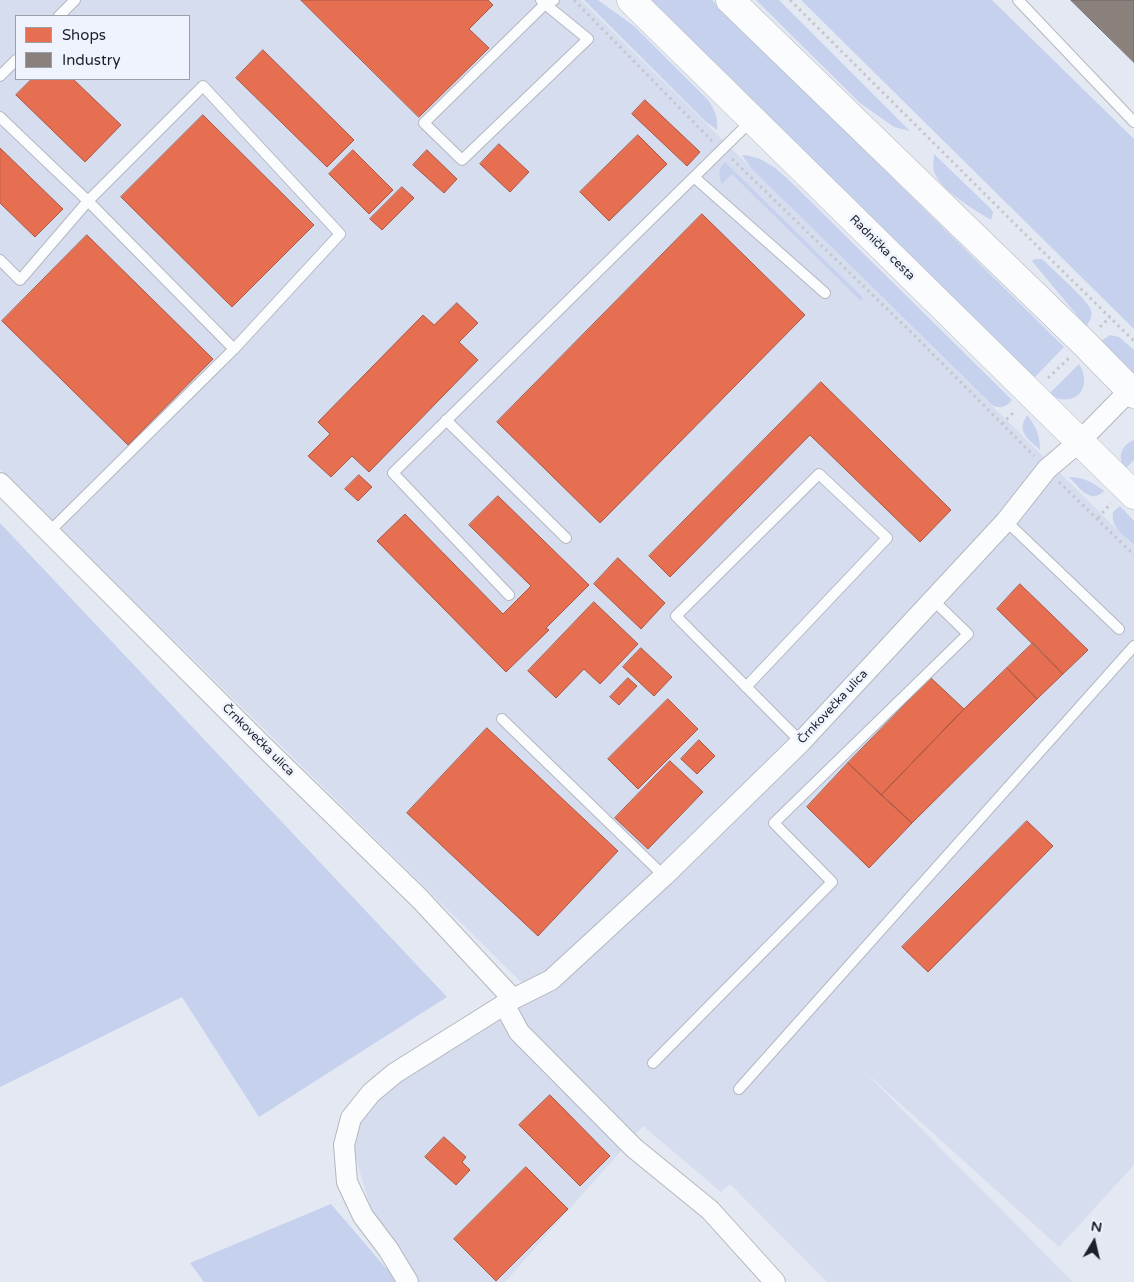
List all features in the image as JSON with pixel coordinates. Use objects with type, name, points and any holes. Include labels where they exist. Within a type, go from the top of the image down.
[{"type":"main road","name":"Radnička cesta","points":[[630,0],[1080,441],[1125,496]]},
{"type":"main road","points":[[730,0],[1084,343],[1132,392]]},
{"type":"street","name":"Črnkovečka ulica","points":[[408,1282],[388,1249],[363,1216],[347,1182],[344,1145],[351,1118],[370,1093],[395,1073],[509,1002],[551,980],[664,876],[801,742],[1006,522],[1047,470],[1132,392]]},
{"type":"street","name":"Črnkovečka ulica","points":[[0,483],[420,899],[509,1002]]},
{"type":"street","points":[[509,1002],[519,1032],[634,1148],[710,1210],[775,1282]]},
{"type":"lane","points":[[60,15],[75,0]]},
{"type":"lane","points":[[1018,0],[1134,122]]},
{"type":"lane","points":[[547,1],[588,39],[462,160],[424,123],[547,1]]},
{"type":"lane","points":[[0,76],[15,61]]},
{"type":"lane","points":[[0,260],[20,280],[88,201],[203,86],[340,234],[234,350],[49,532]]},
{"type":"lane","points":[[0,117],[88,201],[234,350]]},
{"type":"lane","points":[[509,594],[393,473],[752,120]]},
{"type":"lane","points":[[694,177],[825,293]]},
{"type":"lane","points":[[446,420],[566,538]]},
{"type":"lane","points":[[746,687],[886,538],[819,474],[676,616],[746,687],[801,742]]},
{"type":"lane","points":[[1006,522],[1119,629]]},
{"type":"lane","points":[[653,1063],[832,882],[774,824],[968,634],[933,600]]},
{"type":"lane","points":[[740,1089],[1134,646]]},
{"type":"lane","points":[[502,719],[664,876]]},
{"type":"path","points":[[574,0],[710,139]]},
{"type":"path","points":[[790,0],[1134,341]]},
{"type":"path","points":[[743,170],[915,336],[1037,460]]},
{"type":"path","points":[[1094,333],[1110,317]]},
{"type":"path","points":[[1048,379],[1072,355]]},
{"type":"path","points":[[1002,424],[1018,408]]},
{"type":"path","points":[[1056,479],[1134,555]]},
{"type":"path","points":[[1098,518],[1125,496]]},
{"type":"shaded area","points":[[0,0],[581,0],[1134,546],[1134,1165],[1059,1247],[863,1070],[1073,1282],[827,1282],[730,1184],[721,1192],[643,1126],[505,1282],[415,1282],[371,1209],[353,1149],[362,1115],[385,1087],[524,985],[0,469]]},
{"type":"shaded area","points":[[584,0],[598,0],[634,26],[708,100],[716,114],[717,130],[706,122]]},
{"type":"shaded area","points":[[649,0],[712,0],[1064,347],[1033,379]]},
{"type":"shaded area","points":[[756,0],[779,0],[910,131],[894,127],[860,103]]},
{"type":"shaded area","points":[[801,0],[992,0],[1134,139],[1134,329]]},
{"type":"shaded area","points":[[934,154],[990,208],[993,212],[991,220],[952,194],[939,181],[934,169]]},
{"type":"shaded area","points":[[742,155],[757,158],[775,168],[1012,400],[1003,407],[992,405],[751,168]]},
{"type":"shaded area","points":[[725,162],[863,298],[861,301],[732,174],[722,184],[719,172]]},
{"type":"shaded area","points":[[1042,259],[1087,304],[1091,315],[1086,326],[1032,261]]},
{"type":"shaded area","points":[[1110,335],[1119,337],[1134,350],[1134,374],[1101,341]]},
{"type":"shaded area","points":[[1079,364],[1084,381],[1083,388],[1079,394],[1073,398],[1066,399],[1049,394]]},
{"type":"shaded area","points":[[1027,415],[1037,431],[1040,450],[1023,431]]},
{"type":"shaded area","points":[[1134,440],[1134,460],[1125,469],[1121,461],[1123,448]]},
{"type":"shaded area","points":[[1069,477],[1088,481],[1104,491],[1099,495],[1089,495],[1081,490]]},
{"type":"shaded area","points":[[1120,506],[1134,521],[1134,545],[1114,522],[1113,512]]},
{"type":"shaded area","points":[[0,523],[447,997],[259,1117],[182,997],[0,1087]]},
{"type":"shaded area","points":[[331,1204],[391,1274],[395,1282],[204,1282],[190,1263]]},
{"type":"building: Shops","points":[[301,0],[488,0],[493,5],[469,29],[489,48],[419,117]]},
{"type":"building: Shops","points":[[263,50],[354,140],[327,167],[236,78]]},
{"type":"building: Shops","points":[[31,80],[74,80],[121,125],[85,162],[16,95]]},
{"type":"building: Shops","points":[[645,100],[700,152],[687,166],[632,114]]},
{"type":"building: Shops","points":[[203,115],[314,225],[232,307],[121,197]]},
{"type":"building: Shops","points":[[638,135],[667,164],[609,221],[580,192]]},
{"type":"building: Shops","points":[[499,144],[529,172],[510,192],[480,164]]},
{"type":"building: Shops","points":[[0,148],[63,209],[35,237],[0,203]]},
{"type":"building: Shops","points":[[353,150],[393,190],[369,214],[329,174]]},
{"type":"building: Shops","points":[[427,150],[457,179],[444,193],[413,165]]},
{"type":"building: Shops","points":[[402,187],[414,198],[382,230],[370,219]]},
{"type":"building: Shops","points":[[702,214],[805,315],[600,523],[497,422]]},
{"type":"building: Shops","points":[[87,235],[213,359],[128,445],[2,321]]},
{"type":"building: Shops","points":[[457,303],[478,323],[459,342],[478,360],[369,472],[352,456],[331,477],[308,456],[330,434],[318,422],[423,315],[434,325]]},
{"type":"building: Shops","points":[[821,382],[951,510],[920,542],[810,435],[670,577],[649,556]]},
{"type":"building: Shops","points":[[359,475],[372,487],[358,501],[345,489]]},
{"type":"building: Shops","points":[[498,496],[589,585],[546,628],[549,630],[506,672],[377,541],[405,514],[503,614],[531,586],[469,525]]},
{"type":"building: Shops","points":[[618,558],[665,603],[641,629],[594,584]]},
{"type":"building: Shops","points":[[1020,584],[1088,650],[1063,674],[997,609]]},
{"type":"building: Shops","points":[[594,602],[638,644],[600,684],[584,669],[556,698],[528,671]]},
{"type":"building: Shops","points":[[1033,643],[1063,674],[1037,699],[1007,668]]},
{"type":"building: Shops","points":[[641,648],[672,677],[654,696],[623,667]]},
{"type":"building: Shops","points":[[1007,668],[1037,699],[912,823],[881,795],[964,709]]},
{"type":"building: Shops","points":[[628,678],[637,686],[619,705],[610,697]]},
{"type":"building: Shops","points":[[931,678],[964,709],[881,795],[848,763]]},
{"type":"building: Shops","points":[[668,699],[698,729],[638,789],[608,759]]},
{"type":"building: Shops","points":[[487,728],[618,851],[538,936],[407,813]]},
{"type":"building: Shops","points":[[699,740],[715,756],[697,774],[681,759]]},
{"type":"building: Shops","points":[[670,761],[703,792],[648,849],[615,818]]},
{"type":"building: Shops","points":[[848,763],[912,823],[869,868],[807,807]]},
{"type":"building: Shops","points":[[1027,821],[1053,846],[928,972],[902,947]]},
{"type":"building: Shops","points":[[550,1095],[610,1156],[580,1186],[519,1125]]},
{"type":"building: Shops","points":[[444,1137],[466,1157],[462,1162],[470,1170],[456,1185],[425,1157]]},
{"type":"building: Shops","points":[[526,1167],[568,1209],[496,1281],[454,1239]]},
{"type":"building: Industry","points":[[1071,0],[1134,0],[1134,62]]}]
